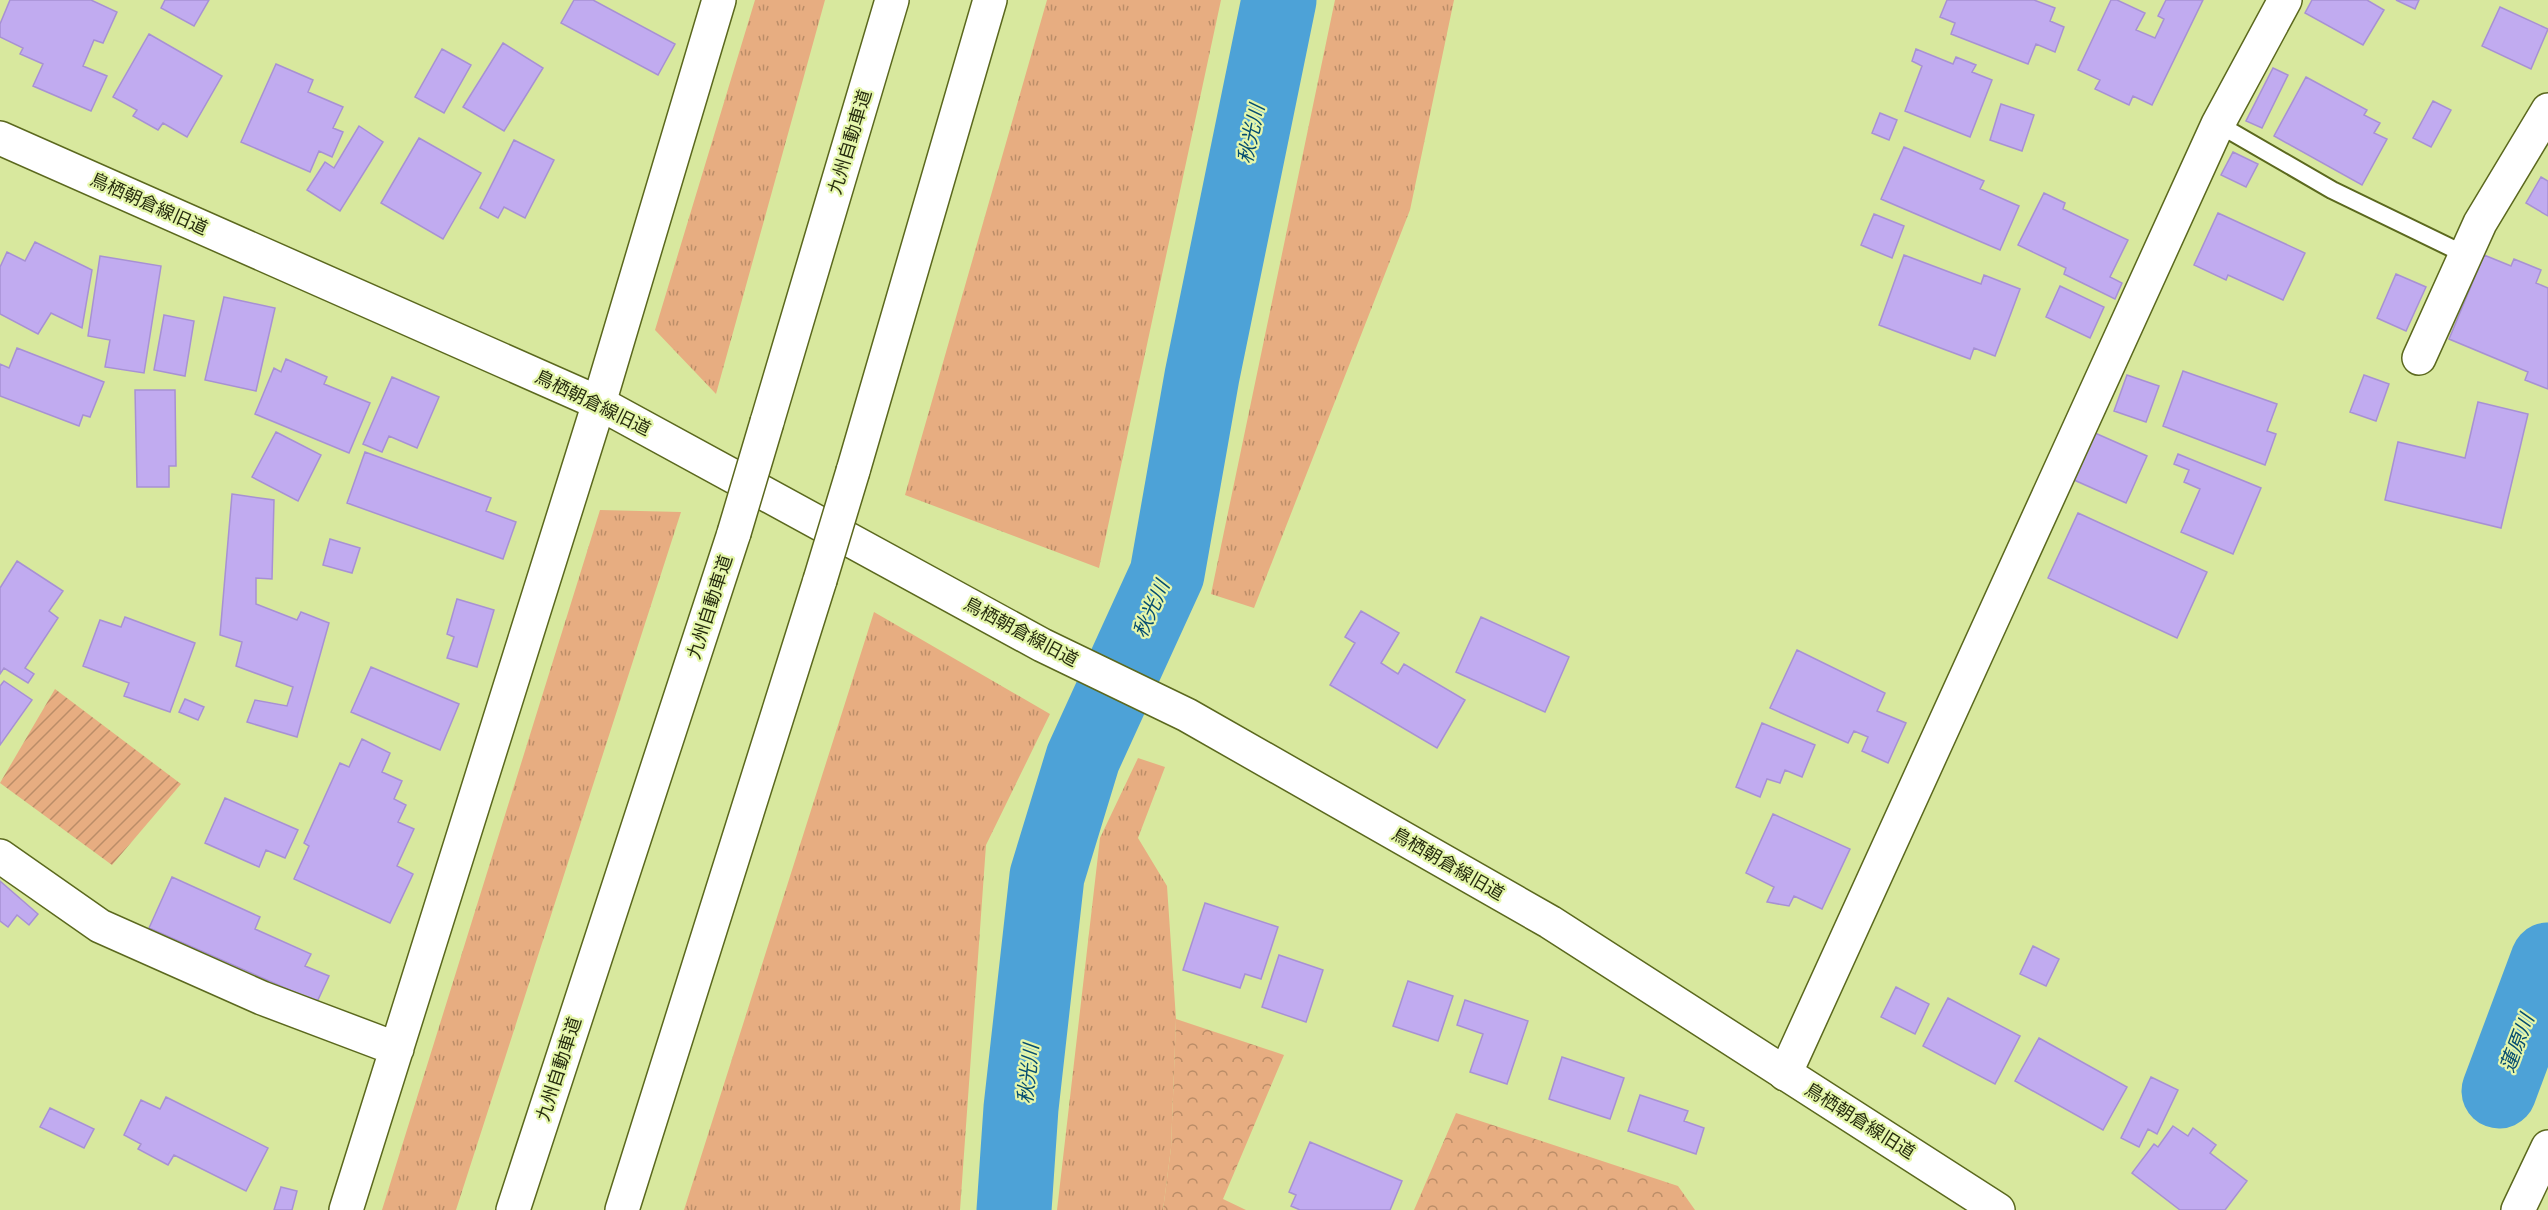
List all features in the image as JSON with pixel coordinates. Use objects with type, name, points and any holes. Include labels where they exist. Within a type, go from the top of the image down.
[{"type":"main road","points":[[346,1210],[598,403],[719,0]]},
{"type":"main road","name":"九州自動車道","points":[[513,1210],[734,533],[892,0]]},
{"type":"main road","points":[[622,1210],[820,580],[990,0]]},
{"type":"main road","points":[[1785,1074],[2218,124],[2285,0]]},
{"type":"main road","points":[[2419,358],[2480,224],[2548,110]]},
{"type":"main road","name":"鳥栖朝倉線旧道","points":[[0,138],[598,403],[1042,645],[1187,715],[1550,922],[1998,1210]]},
{"type":"main road","points":[[0,856],[100,926],[262,998],[397,1049]]},
{"type":"main road","points":[[2518,1210],[2548,1147]]},
{"type":"lane","points":[[2218,124],[2332,190],[2466,255]]},
{"type":"green space","points":[[755,0],[825,0],[716,394],[655,330]]},
{"type":"green space","points":[[1047,0],[1221,0],[1099,568],[905,495]]},
{"type":"green space","points":[[1335,0],[1454,0],[1410,210],[1254,608],[1211,594]]},
{"type":"green space","points":[[600,510],[681,512],[456,1210],[382,1210]]},
{"type":"green space","points":[[874,612],[1050,714],[986,845],[960,1210],[684,1210]]},
{"type":"green space","points":[[55,689],[181,784],[112,865],[0,783]]},
{"type":"green space","points":[[1138,758],[1165,767],[1138,838],[1167,886],[1176,1019],[1171,1148],[1163,1210],[1057,1210],[1100,838]]},
{"type":"green space","points":[[1176,1019],[1284,1055],[1223,1199],[1246,1210],[1163,1210],[1171,1148]]},
{"type":"green space","points":[[1456,1113],[1678,1186],[1695,1210],[1414,1210]]},
{"type":"building","points":[[10,0],[91,0],[117,12],[103,43],[94,40],[83,66],[107,76],[91,111],[33,86],[43,64],[20,54],[23,48],[0,37],[0,24]]},
{"type":"building","points":[[165,0],[209,0],[194,26],[161,8]]},
{"type":"building","points":[[574,0],[593,0],[675,44],[658,75],[561,23]]},
{"type":"building","points":[[1947,0],[2034,0],[2055,8],[2050,21],[2064,27],[2055,52],[2036,44],[2028,64],[1951,34],[1955,23],[1940,17]]},
{"type":"building","points":[[2111,0],[2117,0],[2145,13],[2136,30],[2155,38],[2164,19],[2158,16],[2166,0],[2203,0],[2152,105],[2133,96],[2129,105],[2095,89],[2100,80],[2078,70]]},
{"type":"building","points":[[2312,0],[2367,0],[2384,10],[2363,45],[2305,13]]},
{"type":"building","points":[[2396,0],[2419,0],[2415,9]]},
{"type":"building","points":[[2500,7],[2548,29],[2531,69],[2482,46]]},
{"type":"building","points":[[149,34],[222,76],[187,137],[163,123],[158,130],[133,116],[137,110],[113,97]]},
{"type":"building","points":[[503,43],[543,68],[504,131],[463,107]]},
{"type":"building","points":[[442,49],[471,65],[444,113],[415,97]]},
{"type":"building","points":[[1916,49],[1953,64],[1956,57],[1976,65],[1972,72],[1992,80],[1970,137],[1905,111],[1922,66],[1912,61]]},
{"type":"building","points":[[276,64],[313,80],[308,92],[343,107],[333,128],[343,132],[332,157],[319,151],[310,172],[241,142]]},
{"type":"building","points":[[2273,68],[2288,75],[2262,128],[2246,121]]},
{"type":"building","points":[[2306,77],[2367,110],[2364,115],[2380,123],[2374,133],[2387,139],[2362,185],[2274,136]]},
{"type":"building","points":[[2433,101],[2451,110],[2431,147],[2413,138]]},
{"type":"building","points":[[2001,104],[2034,115],[2022,151],[1990,140]]},
{"type":"building","points":[[1880,113],[1897,120],[1889,140],[1872,133]]},
{"type":"building","points":[[359,126],[383,142],[340,211],[307,190],[325,162],[334,168]]},
{"type":"building","points":[[419,138],[481,173],[443,239],[381,203]]},
{"type":"building","points":[[514,140],[554,160],[525,218],[504,207],[498,218],[480,208]]},
{"type":"building","points":[[1904,147],[1984,181],[1980,189],[2019,206],[2000,250],[1881,199]]},
{"type":"building","points":[[2233,152],[2258,164],[2246,187],[2221,175]]},
{"type":"building","points":[[2541,177],[2548,181],[2548,216],[2526,203]]},
{"type":"building","points":[[2044,193],[2065,203],[2063,209],[2128,240],[2110,277],[2122,283],[2115,299],[2064,274],[2066,268],[2018,245]]},
{"type":"building","points":[[2218,213],[2305,253],[2283,300],[2228,275],[2226,280],[2194,265]]},
{"type":"building","points":[[1874,214],[1904,226],[1892,258],[1861,245]]},
{"type":"building","points":[[35,242],[92,270],[82,328],[51,313],[38,334],[0,314],[0,267],[7,252],[25,261]]},
{"type":"building","points":[[1904,255],[1981,284],[1984,275],[2020,289],[1995,356],[1974,348],[1970,359],[1879,325]]},
{"type":"building","points":[[2484,255],[2511,266],[2514,259],[2541,270],[2536,283],[2548,288],[2548,389],[2525,380],[2528,372],[2449,339]]},
{"type":"building","points":[[100,256],[161,266],[144,373],[105,367],[110,340],[88,336]]},
{"type":"building","points":[[2396,274],[2426,287],[2406,331],[2377,318]]},
{"type":"building","points":[[2060,286],[2104,307],[2090,338],[2046,317]]},
{"type":"building","points":[[224,297],[275,308],[256,391],[205,380]]},
{"type":"building","points":[[164,315],[194,321],[185,376],[154,370]]},
{"type":"building","points":[[17,348],[104,382],[90,417],[83,415],[79,426],[0,396],[0,364],[9,368]]},
{"type":"building","points":[[286,359],[327,377],[324,384],[370,403],[349,453],[255,414],[274,368],[281,372]]},
{"type":"building","points":[[2183,371],[2277,404],[2267,431],[2276,434],[2265,465],[2163,426]]},
{"type":"building","points":[[2127,375],[2159,386],[2146,422],[2114,411]]},
{"type":"building","points":[[2364,375],[2389,384],[2376,421],[2350,412]]},
{"type":"building","points":[[392,377],[439,397],[417,448],[389,436],[382,452],[363,444]]},
{"type":"building","points":[[135,390],[175,390],[176,466],[169,466],[169,487],[137,487]]},
{"type":"building","points":[[2478,402],[2528,414],[2501,528],[2385,500],[2398,442],[2465,458]]},
{"type":"building","points":[[276,432],[321,455],[298,501],[252,477]]},
{"type":"building","points":[[2095,433],[2147,456],[2126,503],[2074,480]]},
{"type":"building","points":[[365,452],[491,498],[486,511],[516,522],[503,559],[347,503]]},
{"type":"building","points":[[2178,454],[2261,488],[2233,554],[2181,532],[2200,489],[2184,482],[2189,470],[2174,464]]},
{"type":"building","points":[[232,494],[274,500],[272,579],[256,578],[256,604],[297,620],[301,612],[329,623],[297,737],[247,722],[255,700],[287,706],[293,687],[236,666],[242,642],[220,635]]},
{"type":"building","points":[[2078,513],[2207,572],[2177,638],[2048,578]]},
{"type":"building","points":[[330,539],[360,548],[352,573],[323,565]]},
{"type":"building","points":[[17,561],[63,591],[49,611],[58,618],[25,668],[34,674],[28,683],[4,668],[0,674],[0,588]]},
{"type":"building","points":[[457,599],[494,610],[477,667],[447,658],[454,637],[447,634]]},
{"type":"building","points":[[1361,611],[1399,633],[1381,663],[1398,674],[1404,664],[1465,700],[1437,748],[1330,685],[1355,643],[1345,637]]},
{"type":"building","points":[[125,617],[195,643],[170,712],[124,696],[129,683],[83,666],[100,620],[121,627]]},
{"type":"building","points":[[1481,617],[1569,657],[1545,712],[1456,672]]},
{"type":"building","points":[[1797,650],[1885,693],[1877,711],[1906,723],[1888,763],[1862,751],[1868,737],[1854,731],[1848,743],[1770,708]]},
{"type":"building","points":[[371,667],[459,704],[440,750],[351,712]]},
{"type":"building","points":[[4,681],[32,700],[0,745],[0,686]]},
{"type":"building","points":[[185,699],[204,707],[198,720],[179,712]]},
{"type":"building","points":[[1762,723],[1815,745],[1802,777],[1785,770],[1780,783],[1767,779],[1760,797],[1736,787]]},
{"type":"building","points":[[362,739],[390,753],[382,772],[402,781],[394,799],[406,805],[398,822],[414,829],[397,866],[413,874],[390,923],[294,879],[309,846],[304,843],[340,763],[349,767]]},
{"type":"building","points":[[225,798],[298,830],[285,858],[266,850],[259,867],[205,843]]},
{"type":"building","points":[[1773,814],[1850,849],[1822,909],[1794,896],[1789,906],[1767,902],[1774,887],[1746,873]]},
{"type":"building","points":[[172,877],[260,917],[255,929],[311,954],[305,966],[329,976],[317,1002],[149,928]]},
{"type":"building","points":[[0,881],[38,914],[29,925],[17,915],[8,927],[0,921]]},
{"type":"building","points":[[1205,903],[1278,927],[1261,979],[1245,974],[1240,988],[1183,970]]},
{"type":"building","points":[[2033,946],[2059,959],[2046,986],[2020,974]]},
{"type":"building","points":[[1279,955],[1323,970],[1306,1022],[1262,1007]]},
{"type":"building","points":[[1408,981],[1453,996],[1438,1041],[1393,1026]]},
{"type":"building","points":[[1896,987],[1929,1004],[1915,1034],[1881,1017]]},
{"type":"building","points":[[1948,998],[2020,1036],[1995,1084],[1923,1046]]},
{"type":"building","points":[[1465,1000],[1528,1021],[1507,1084],[1470,1072],[1483,1034],[1457,1025]]},
{"type":"building","points":[[2039,1038],[2127,1087],[2103,1130],[2015,1081]]},
{"type":"building","points":[[1562,1057],[1624,1078],[1610,1119],[1549,1099]]},
{"type":"building","points":[[2151,1077],[2178,1090],[2157,1134],[2148,1129],[2139,1147],[2121,1138]]},
{"type":"building","points":[[1640,1095],[1688,1111],[1684,1121],[1704,1128],[1696,1154],[1628,1131]]},
{"type":"building","points":[[166,1097],[268,1148],[246,1191],[174,1155],[168,1165],[138,1149],[141,1144],[124,1135],[141,1100],[160,1109]]},
{"type":"building","points":[[50,1108],[94,1129],[84,1148],[40,1127]]},
{"type":"building","points":[[2173,1126],[2188,1136],[2193,1128],[2216,1145],[2210,1153],[2247,1181],[2225,1210],[2180,1210],[2132,1173],[2154,1144],[2158,1147]]},
{"type":"building","points":[[1310,1142],[1402,1181],[1390,1210],[1300,1210],[1291,1206],[1296,1195],[1289,1192]]},
{"type":"building","points":[[281,1187],[297,1191],[292,1210],[274,1210]]},
{"type":"waterway","name":"秋光川","points":[[1014,1210],[1021,1108],[1047,876],[1083,758],[1167,574],[1202,376],[1279,0]]},
{"type":"waterway","name":"蓮原川","points":[[2499,1091],[2548,960]]}]
